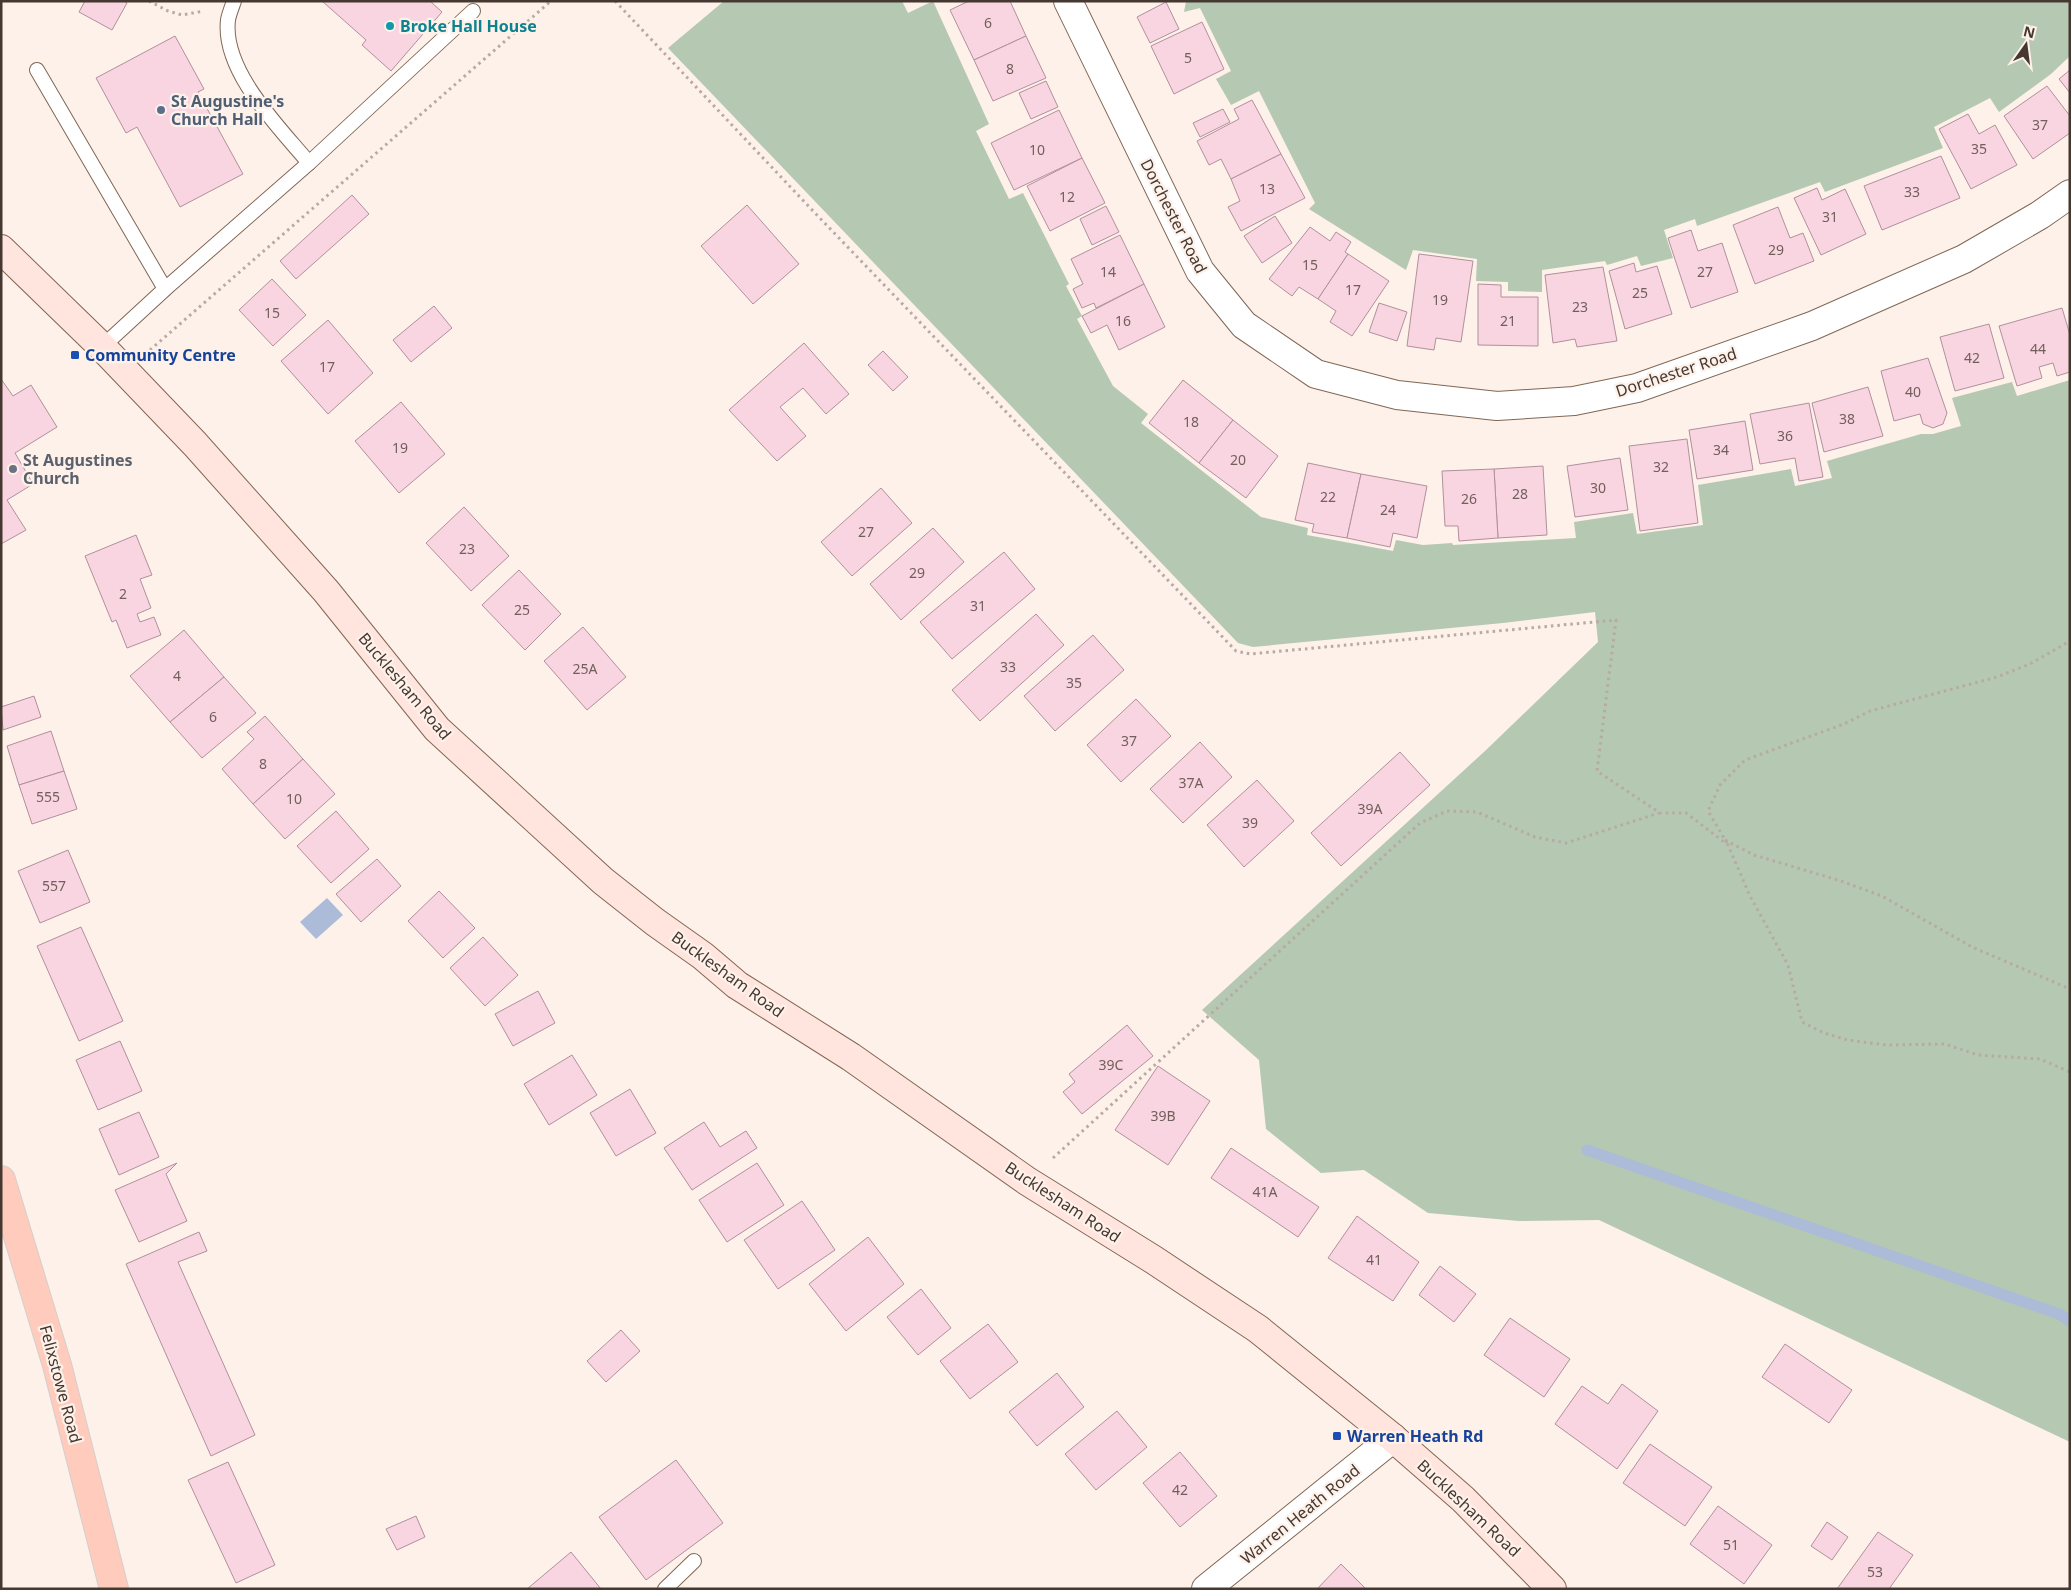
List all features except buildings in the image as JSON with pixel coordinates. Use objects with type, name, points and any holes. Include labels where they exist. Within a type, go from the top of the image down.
[{"type":"main road","name":"Felixstowe Road","points":[[1,1180],[57,1365],[114,1589]]},
{"type":"street","name":"Dorchester Road","points":[[1068,1],[1200,271],[1244,325],[1316,374],[1397,395],[1497,406],[1574,401],[1636,388],[1812,326],[1964,259],[2040,215],[2070,194]]},
{"type":"street","name":"Bucklesham Road","points":[[1,249],[102,347],[194,444],[326,591],[437,729],[596,875],[655,922],[703,956],[737,985],[851,1057],[1027,1182],[1154,1260],[1258,1329],[1393,1438],[1463,1499],[1552,1589]]},
{"type":"street","name":"Warren Heath Road","points":[[1206,1589],[1393,1438]]},
{"type":"lane","points":[[234,1],[228,20],[231,50],[245,82],[309,163]]},
{"type":"lane","points":[[102,347],[309,163],[473,11]]},
{"type":"lane","points":[[37,70],[165,289]]},
{"type":"lane","points":[[665,1589],[694,1560]]},
{"type":"path","points":[[149,1],[168,11],[182,15],[202,10],[228,20]]},
{"type":"path","points":[[150,350],[551,1]]},
{"type":"path","points":[[615,1],[821,219],[1236,651],[1250,654],[1616,620],[1597,771],[1660,813]]},
{"type":"path","points":[[2070,641],[2030,664],[1997,677],[1870,711],[1844,724],[1745,760],[1720,784],[1708,812],[1728,845],[1750,896],[1788,965],[1802,1022],[1824,1033],[1848,1040],[1886,1045],[1945,1044],[1978,1054],[2040,1060],[2070,1072]]},
{"type":"path","points":[[1027,1182],[1420,823],[1447,811],[1477,812],[1535,837],[1566,842],[1660,813],[1686,813],[1728,845]]},
{"type":"path","points":[[1724,839],[1754,855],[1841,881],[1882,896],[1972,947],[2070,989]]},
{"type":"green space","points":[[724,1],[902,1],[908,13],[933,1],[989,124],[976,131],[1009,199],[1023,193],[1069,284],[1066,286],[1082,316],[1077,319],[1113,386],[1148,414],[1141,423],[1261,517],[1308,528],[1307,535],[1393,551],[1396,540],[1423,545],[1452,543],[1453,545],[1576,538],[1574,522],[1633,513],[1637,534],[1703,525],[1698,485],[1791,469],[1795,486],[1832,478],[1827,461],[1921,434],[1933,434],[1961,426],[1952,398],[2012,382],[2017,396],[2070,380],[2070,1442],[1599,1220],[1519,1221],[1428,1213],[1364,1170],[1321,1173],[1266,1129],[1259,1060],[1202,1010],[1485,751],[1598,642],[1595,612],[1503,623],[1253,647],[1238,643],[668,48]]},
{"type":"green space","points":[[1186,1],[2070,1],[2070,56],[2051,74],[1999,112],[1990,98],[1934,127],[1943,148],[1825,192],[1820,182],[1697,226],[1695,219],[1664,230],[1673,258],[1641,266],[1637,256],[1607,265],[1605,261],[1542,270],[1542,292],[1508,291],[1508,282],[1476,281],[1477,259],[1413,250],[1406,270],[1309,209],[1315,203],[1259,91],[1231,105],[1216,79],[1231,71],[1200,8],[1184,12]]},
{"type":"water","points":[[327,898],[343,915],[316,939],[300,922]]},
{"type":"waterway","points":[[1587,1150],[2059,1314],[2070,1321]]},
{"type":"place","name":"Broke Hall House","points":[[390,26]]},
{"type":"place","name":"St Augustine's Church Hall","points":[[161,110]]},
{"type":"place","name":"Community Centre","points":[[75,355]]},
{"type":"place","name":"St Augustines Church","points":[[13,469]]},
{"type":"place","name":"Warren Heath Rd","points":[[1337,1436]]}]
